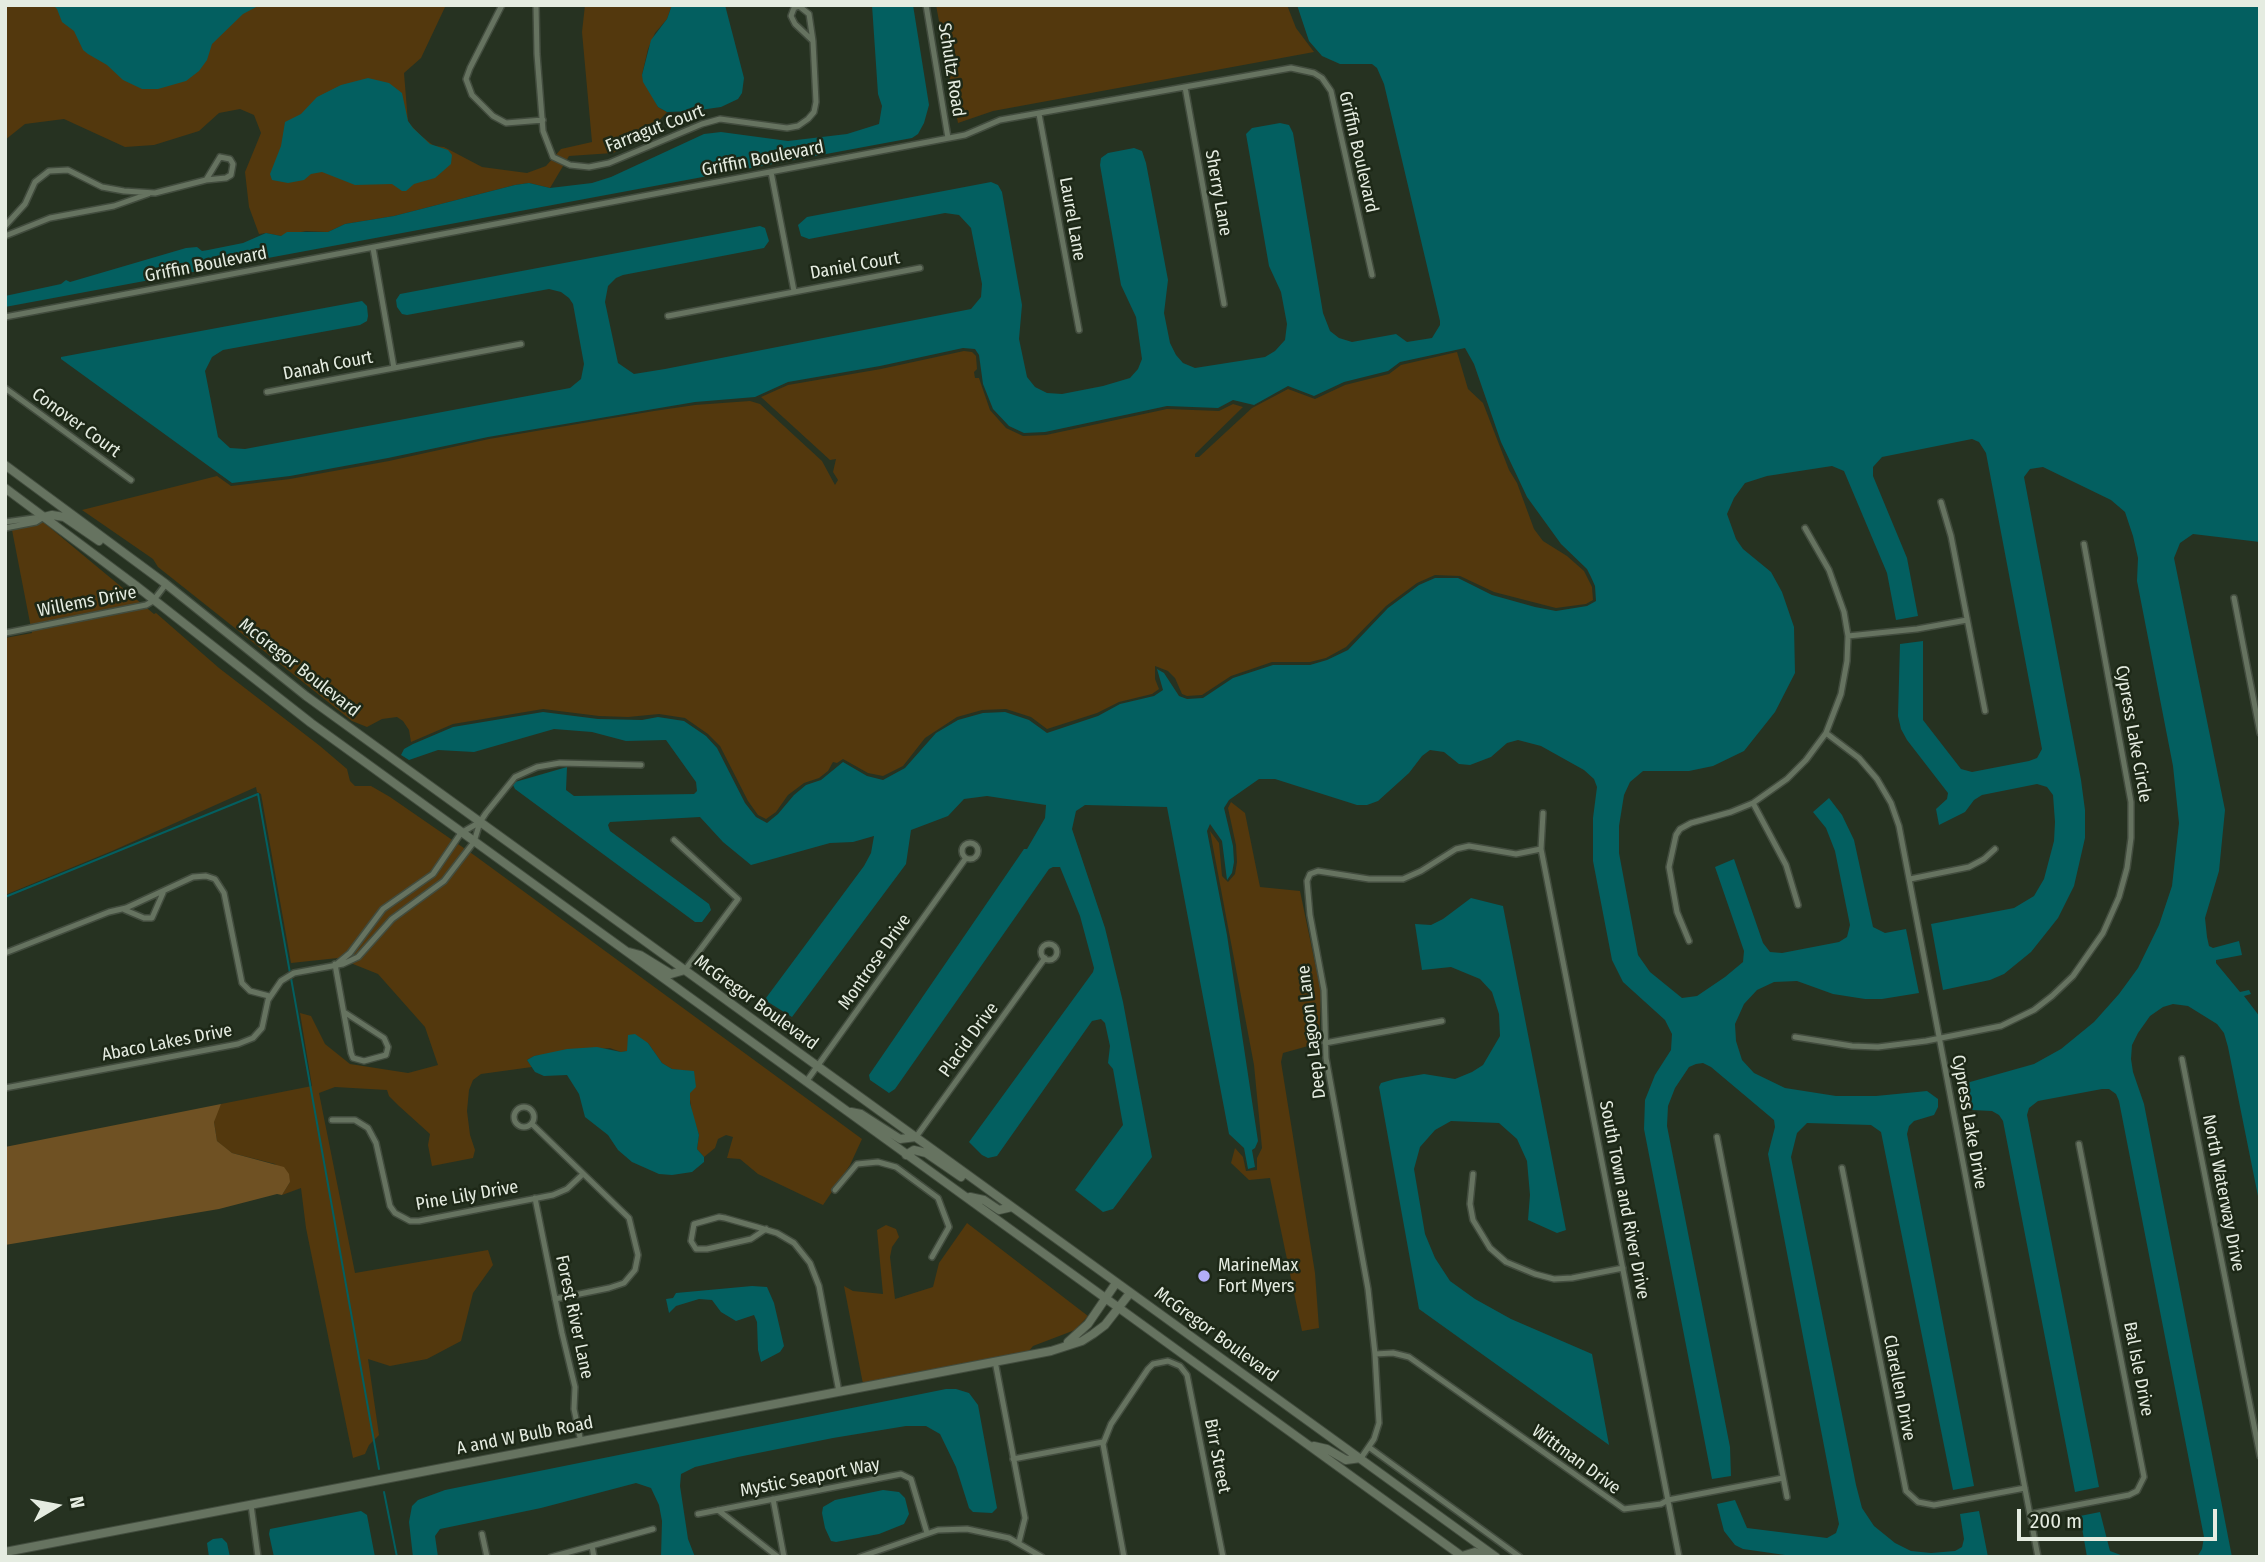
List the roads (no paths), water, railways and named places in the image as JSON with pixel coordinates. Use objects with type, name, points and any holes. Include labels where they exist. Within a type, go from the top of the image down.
[{"type":"main road","name":"McGregor Boulevard","points":[[5,465],[166,584],[306,696],[1496,1557]]},
{"type":"main road","name":"McGregor Boulevard","points":[[5,488],[311,723],[1462,1557]]},
{"type":"main road","points":[[44,517],[64,517],[113,550],[124,553]]},
{"type":"main road","points":[[623,950],[640,955],[671,974],[685,970]]},
{"type":"main road","points":[[848,1112],[861,1114],[900,1139],[916,1137]]},
{"type":"main road","points":[[906,1155],[914,1150],[926,1153],[970,1183],[980,1185]]},
{"type":"main road","points":[[964,1195],[984,1200],[999,1210],[1012,1207]]},
{"type":"main road","name":"A and W Bulb Road","points":[[1051,1351],[1080,1333],[1097,1314],[1116,1283]]},
{"type":"main road","name":"A and W Bulb Road","points":[[5,1552],[1051,1351],[1082,1341],[1093,1334],[1105,1325],[1130,1293]]},
{"type":"main road","points":[[1311,1446],[1327,1448],[1346,1460],[1362,1458]]},
{"type":"main road","points":[[1462,1557],[1475,1552],[1485,1557]]},
{"type":"street","points":[[502,5],[466,79],[472,95],[493,116],[506,123],[542,120],[536,5]]},
{"type":"street","name":"Schultz Road","points":[[926,5],[948,138]]},
{"type":"street","name":"Farragut Court","points":[[542,120],[543,131],[554,157],[570,165],[589,167],[609,163],[712,121],[730,120],[787,128],[797,126],[814,112],[816,102],[813,41],[810,13],[799,6],[794,8],[791,16],[795,24],[813,41]]},
{"type":"street","name":"Griffin Boulevard","points":[[5,317],[948,138],[972,133],[991,122],[1291,68],[1307,70],[1321,78],[1333,98],[1372,275]]},
{"type":"street","name":"Sherry Lane","points":[[1185,87],[1224,304]]},
{"type":"street","name":"Laurel Lane","points":[[1039,114],[1079,330]]},
{"type":"street","points":[[5,236],[50,218],[114,206],[155,192],[206,180],[226,178],[231,175],[233,164],[230,159],[220,158],[206,180]]},
{"type":"street","points":[[5,226],[25,204],[35,182],[50,171],[68,170],[102,187],[155,192]]},
{"type":"street","name":"Daniel Court","points":[[771,172],[794,291]]},
{"type":"street","name":"Danah Court","points":[[373,248],[394,368]]},
{"type":"street","name":"Daniel Court","points":[[668,316],[920,268]]},
{"type":"street","name":"Danah Court","points":[[267,391],[521,344]]},
{"type":"street","name":"Conover Court","points":[[5,388],[131,480]]},
{"type":"street","points":[[1941,502],[1951,536],[1984,711]]},
{"type":"street","points":[[5,522],[44,517]]},
{"type":"street","points":[[5,528],[36,522],[44,517]]},
{"type":"street","points":[[1689,941],[1677,912],[1669,867],[1672,843],[1680,829],[1754,803],[1794,774],[1826,733],[1843,686],[1848,636],[1837,587],[1805,528]]},
{"type":"street","name":"Cypress Lake Circle","points":[[1795,1037],[1869,1047],[1896,1046],[2001,1026],[2041,1006],[2073,976],[2094,948],[2123,887],[2132,838],[2130,788],[2084,544]]},
{"type":"street","name":"Willems Drive","points":[[5,633],[146,605],[154,600],[166,584]]},
{"type":"street","points":[[2234,598],[2260,733]]},
{"type":"street","points":[[1848,636],[1916,629],[1967,620]]},
{"type":"street","name":"Cypress Lake Drive","points":[[1826,733],[1859,758],[1877,779],[1887,794],[1899,826],[2039,1557]]},
{"type":"street","points":[[5,953],[122,909],[193,877],[206,876],[215,879],[223,893],[242,983],[250,991],[269,996],[281,981],[294,973],[342,964],[358,957],[392,919],[444,881],[474,842],[480,822],[515,777],[530,769],[560,763],[641,765]]},
{"type":"street","points":[[1754,803],[1786,865],[1798,905]]},
{"type":"street","points":[[1541,849],[1543,813]]},
{"type":"street","points":[[335,964],[350,953],[376,916],[390,903],[433,874],[461,832],[480,822]]},
{"type":"street","points":[[674,840],[738,899],[685,970]]},
{"type":"street","name":"Deep Lagoon Lane","points":[[1362,1458],[1370,1448],[1379,1423],[1375,1354],[1368,1289],[1325,1043],[1324,990],[1306,889],[1310,874],[1318,871],[1369,879],[1396,880],[1412,876],[1462,847],[1477,846],[1516,853],[1541,849]]},
{"type":"street","name":"South Town and River Drive","points":[[1541,849],[1679,1557]]},
{"type":"street","points":[[1910,879],[1969,867],[1995,849]]},
{"type":"street","name":"Montrose Drive","points":[[806,1082],[966,858]]},
{"type":"street","points":[[122,909],[144,918],[152,918],[164,892]]},
{"type":"street","name":"Placid Drive","points":[[916,1137],[1045,958]]},
{"type":"street","points":[[335,964],[344,1012],[354,1058],[364,1061],[386,1055],[388,1047],[384,1038],[344,1012]]},
{"type":"street","name":"Abaco Lakes Drive","points":[[5,1088],[246,1041],[262,1028],[269,996]]},
{"type":"street","points":[[1325,1043],[1441,1021]]},
{"type":"street","name":"North Waterway Drive","points":[[2182,1059],[2260,1456]]},
{"type":"street","name":"Pine Lily Drive","points":[[332,1120],[355,1120],[368,1128],[376,1143],[390,1206],[402,1218],[419,1221],[560,1193],[583,1174]]},
{"type":"street","points":[[532,1125],[629,1218],[637,1248],[638,1263],[631,1277],[617,1286],[555,1298]]},
{"type":"street","points":[[1717,1137],[1787,1497]]},
{"type":"street","name":"Bal Isle Drive","points":[[2030,1514],[2129,1495],[2137,1491],[2144,1476],[2079,1144]]},
{"type":"street","points":[[896,1167],[906,1155]]},
{"type":"street","points":[[835,1190],[857,1164],[878,1162],[896,1167],[938,1198],[949,1227],[932,1257]]},
{"type":"street","name":"Clarellen Drive","points":[[1842,1168],[1906,1491],[1918,1502],[1934,1505],[2025,1489]]},
{"type":"street","points":[[1473,1174],[1470,1204],[1473,1220],[1490,1248],[1506,1262],[1554,1279],[1623,1268]]},
{"type":"street","name":"Forest River Lane","points":[[535,1198],[575,1387],[575,1409],[581,1442]]},
{"type":"street","points":[[766,1229],[751,1239],[707,1249],[696,1249],[691,1241],[694,1224],[706,1219],[725,1218],[766,1229],[794,1243],[803,1251],[815,1273],[839,1392]]},
{"type":"street","name":"Wittman Drive","points":[[1375,1354],[1401,1354],[1415,1361],[1616,1506],[1632,1509],[1783,1478]]},
{"type":"street","points":[[995,1361],[1025,1518],[1019,1542]]},
{"type":"street","name":"Birr Street","points":[[1103,1442],[1111,1424],[1148,1369],[1159,1362],[1177,1364],[1187,1375],[1223,1557]]},
{"type":"street","points":[[1013,1459],[1103,1442],[1124,1557]]},
{"type":"street","points":[[1370,1448],[1520,1557]]},
{"type":"street","name":"Mystic Seaport Way","points":[[698,1514],[901,1474],[911,1479],[927,1534]]},
{"type":"street","points":[[773,1499],[784,1557]]},
{"type":"street","points":[[251,1505],[258,1557]]},
{"type":"street","points":[[718,1510],[778,1557]]},
{"type":"street","points":[[551,1557],[653,1529]]},
{"type":"street","points":[[859,1557],[938,1530],[967,1529],[996,1534],[1019,1542],[1042,1557]]},
{"type":"street","points":[[482,1534],[487,1557]]},
{"type":"street","points":[[592,1546],[594,1557]]},
{"type":"water","points":[[53,5],[260,5],[243,14],[212,44],[207,60],[199,71],[186,81],[158,89],[142,89],[123,80],[107,65],[83,50],[74,31],[62,22]]},
{"type":"water","points":[[672,5],[725,5],[744,78],[742,93],[738,99],[721,107],[693,111],[667,112],[658,107],[643,82],[642,75],[651,40],[667,19]]},
{"type":"water","points":[[872,5],[913,5],[929,105],[924,123],[918,134],[912,138],[5,307],[5,296],[61,284],[66,280],[70,282],[186,248],[208,250],[243,243],[266,233],[281,236],[287,232],[328,232],[345,224],[394,216],[515,185],[529,183],[550,188],[592,183],[611,177],[704,134],[721,132],[788,141],[847,134],[879,124],[882,106],[878,94]]},
{"type":"water","points":[[1297,5],[2260,5],[2260,542],[2193,534],[2180,543],[2174,558],[2225,810],[2219,871],[2205,918],[2207,937],[2209,946],[2213,948],[2239,941],[2242,955],[2216,960],[2216,963],[2240,992],[2249,990],[2251,994],[2244,996],[2260,1017],[2260,1206],[2228,1047],[2224,1033],[2217,1024],[2188,1006],[2173,1004],[2163,1007],[2150,1016],[2138,1033],[2132,1045],[2131,1059],[2144,1104],[2232,1557],[2197,1557],[2204,1537],[2116,1094],[2109,1089],[2102,1089],[2038,1101],[2029,1108],[2027,1115],[2099,1487],[2075,1492],[2003,1121],[1992,1111],[1972,1110],[1963,1100],[1964,1089],[1970,1082],[2034,1064],[2061,1049],[2094,1022],[2138,968],[2159,925],[2172,886],[2179,823],[2173,766],[2137,581],[2138,558],[2133,536],[2125,512],[2111,500],[2043,467],[2030,469],[2024,477],[2081,780],[2085,838],[2074,886],[2058,918],[2031,952],[2004,974],[1990,980],[1943,990],[1931,924],[2014,908],[2034,896],[2044,879],[2054,841],[2053,795],[2047,787],[2037,784],[1982,795],[1974,800],[1965,812],[1939,825],[1936,809],[1947,799],[1948,793],[1907,740],[1898,716],[1900,644],[1923,641],[1923,720],[1961,769],[1972,772],[2029,761],[2037,758],[2042,749],[1986,453],[1979,442],[1972,439],[1882,457],[1873,467],[1873,476],[1907,558],[1918,616],[1896,620],[1887,573],[1844,471],[1832,466],[1767,476],[1745,483],[1727,514],[1736,539],[1743,549],[1771,572],[1782,592],[1794,627],[1795,673],[1775,712],[1744,751],[1713,766],[1689,771],[1643,771],[1630,782],[1624,795],[1619,826],[1619,853],[1638,955],[1650,972],[1682,998],[1697,996],[1743,962],[1744,951],[1715,867],[1734,859],[1763,943],[1770,952],[1782,953],[1839,942],[1847,937],[1850,925],[1835,851],[1826,828],[1813,812],[1829,798],[1842,815],[1854,840],[1873,927],[1885,933],[1906,929],[1919,993],[1865,999],[1833,994],[1797,981],[1774,982],[1757,990],[1744,1004],[1735,1024],[1736,1041],[1742,1060],[1754,1073],[1785,1088],[1836,1096],[1876,1096],[1927,1091],[1938,1099],[1934,1115],[1914,1121],[1907,1134],[1974,1486],[1953,1490],[1881,1132],[1871,1125],[1807,1123],[1797,1133],[1791,1157],[1862,1508],[1874,1526],[1895,1543],[1911,1551],[1931,1553],[1955,1551],[1962,1547],[1964,1539],[1960,1514],[1979,1511],[1988,1557],[1799,1557],[1743,1549],[1735,1545],[1724,1531],[1717,1504],[1735,1500],[1747,1528],[1827,1538],[1836,1533],[1839,1524],[1768,1154],[1775,1127],[1774,1120],[1703,1063],[1689,1067],[1675,1088],[1668,1106],[1667,1126],[1730,1447],[1731,1476],[1712,1479],[1644,1129],[1645,1100],[1655,1075],[1671,1050],[1672,1034],[1665,1020],[1623,982],[1612,960],[1593,861],[1593,818],[1597,787],[1594,779],[1584,770],[1541,746],[1518,740],[1507,743],[1491,757],[1470,765],[1459,764],[1444,752],[1430,750],[1378,801],[1367,805],[1357,805],[1275,779],[1259,779],[1229,800],[1224,808],[1234,862],[1232,873],[1227,880],[1222,841],[1210,824],[1207,831],[1227,935],[1258,1141],[1252,1150],[1255,1167],[1248,1169],[1244,1148],[1229,1134],[1167,807],[1085,805],[1076,811],[1072,829],[1105,928],[1123,1002],[1152,1157],[1113,1209],[1103,1212],[1075,1190],[1123,1125],[1113,1069],[1108,1063],[1110,1046],[1105,1023],[1101,1019],[1092,1021],[997,1156],[988,1158],[982,1155],[969,1142],[1093,972],[1080,916],[1060,867],[1049,869],[895,1089],[889,1093],[870,1080],[869,1075],[1024,849],[1027,849],[1045,818],[1046,805],[987,796],[964,799],[948,816],[911,830],[906,864],[792,1017],[766,998],[864,866],[871,853],[874,836],[853,842],[830,843],[751,865],[723,842],[700,817],[610,822],[610,831],[709,904],[711,910],[702,922],[695,922],[513,785],[515,782],[567,767],[566,790],[574,796],[694,794],[697,791],[696,782],[666,740],[626,741],[592,732],[554,729],[474,752],[438,750],[409,760],[401,755],[404,749],[413,744],[453,727],[543,712],[598,719],[642,720],[658,717],[684,721],[706,736],[717,748],[745,803],[756,817],[767,823],[806,785],[821,780],[843,762],[867,776],[883,780],[905,768],[936,733],[958,720],[983,713],[1005,712],[1029,720],[1047,733],[1098,716],[1120,704],[1154,696],[1163,690],[1157,669],[1164,673],[1179,696],[1187,699],[1203,698],[1233,678],[1273,665],[1310,665],[1327,660],[1348,650],[1388,608],[1419,585],[1435,578],[1458,578],[1492,595],[1556,611],[1587,606],[1596,601],[1591,577],[1587,569],[1561,544],[1527,497],[1501,442],[1474,364],[1465,348],[1400,362],[1388,371],[1344,382],[1314,396],[1288,386],[1254,405],[1233,400],[1218,408],[1167,406],[1045,432],[1024,433],[1009,426],[993,409],[983,384],[979,355],[975,349],[963,348],[788,382],[755,397],[695,402],[488,437],[290,476],[232,483],[61,359],[362,301],[367,306],[368,316],[367,321],[360,325],[223,350],[212,357],[205,371],[218,437],[230,448],[245,449],[570,388],[581,379],[584,364],[573,304],[561,292],[549,289],[407,315],[402,314],[396,300],[400,294],[760,226],[765,228],[769,241],[764,248],[616,278],[608,286],[605,302],[618,363],[634,374],[971,309],[981,297],[982,284],[971,228],[959,215],[945,213],[809,239],[801,236],[798,225],[807,217],[991,182],[998,185],[1002,192],[1022,305],[1019,339],[1027,377],[1035,387],[1047,393],[1062,394],[1103,386],[1130,378],[1142,359],[1136,317],[1121,285],[1100,165],[1101,158],[1108,153],[1134,148],[1142,151],[1146,163],[1168,280],[1164,313],[1170,343],[1176,355],[1183,363],[1195,368],[1265,357],[1285,340],[1287,324],[1281,292],[1269,266],[1246,134],[1252,128],[1280,123],[1289,125],[1293,133],[1323,313],[1330,331],[1339,338],[1352,342],[1396,334],[1407,342],[1432,338],[1440,321],[1384,84],[1377,68],[1372,64],[1340,64],[1322,56],[1309,41]]},
{"type":"water","points":[[368,78],[389,83],[402,93],[408,121],[430,144],[448,150],[452,155],[451,164],[435,178],[414,184],[406,191],[392,184],[355,185],[322,172],[288,183],[272,180],[270,174],[281,146],[285,122],[301,114],[317,97],[341,85]]},
{"type":"water","points":[[1471,898],[1503,906],[1566,1230],[1557,1233],[1528,1220],[1530,1195],[1527,1161],[1517,1139],[1499,1123],[1451,1121],[1435,1130],[1420,1147],[1414,1169],[1425,1234],[1435,1258],[1450,1281],[1475,1299],[1511,1319],[1592,1354],[1609,1445],[1419,1309],[1379,1087],[1381,1083],[1424,1074],[1455,1079],[1472,1072],[1483,1065],[1500,1036],[1499,1014],[1492,992],[1480,979],[1451,967],[1422,970],[1415,924],[1431,925]]},
{"type":"water","points":[[635,1034],[648,1043],[662,1063],[672,1069],[694,1071],[696,1087],[690,1093],[690,1103],[699,1135],[697,1149],[704,1157],[704,1162],[692,1172],[659,1174],[632,1162],[618,1150],[608,1135],[585,1117],[579,1094],[567,1075],[544,1076],[535,1072],[527,1060],[567,1049],[597,1047],[627,1051],[628,1035]]},
{"type":"water","points":[[767,1287],[774,1303],[784,1346],[780,1352],[761,1362],[754,1315],[736,1321],[721,1312],[712,1300],[699,1299],[676,1306],[669,1313],[666,1299],[673,1298],[676,1293]]},
{"type":"water","points":[[946,1389],[969,1393],[978,1405],[997,1508],[992,1513],[973,1512],[969,1508],[956,1467],[940,1434],[926,1426],[906,1426],[738,1457],[695,1467],[681,1474],[680,1486],[688,1539],[695,1557],[661,1557],[662,1521],[659,1505],[651,1488],[636,1483],[541,1508],[440,1529],[435,1536],[438,1557],[413,1557],[409,1522],[412,1506],[418,1500],[445,1490]]},
{"type":"water","points":[[883,1490],[899,1492],[905,1498],[909,1514],[904,1524],[879,1534],[831,1541],[825,1528],[823,1507],[835,1500]]},
{"type":"water","points":[[361,1511],[367,1515],[375,1557],[274,1557],[270,1529]]},
{"type":"water","points":[[2100,1512],[2110,1551],[2126,1557],[2087,1557],[2080,1516]]},
{"type":"water","points":[[222,1538],[227,1543],[230,1557],[209,1557],[207,1543]]},
{"type":"waterway","points":[[5,897],[258,794],[290,973]]},
{"type":"waterway","points":[[291,978],[379,1469]]},
{"type":"waterway","points":[[384,1492],[397,1557]]},
{"type":"place","name":"MarineMax Fort Myers","points":[[1204,1276]]}]
